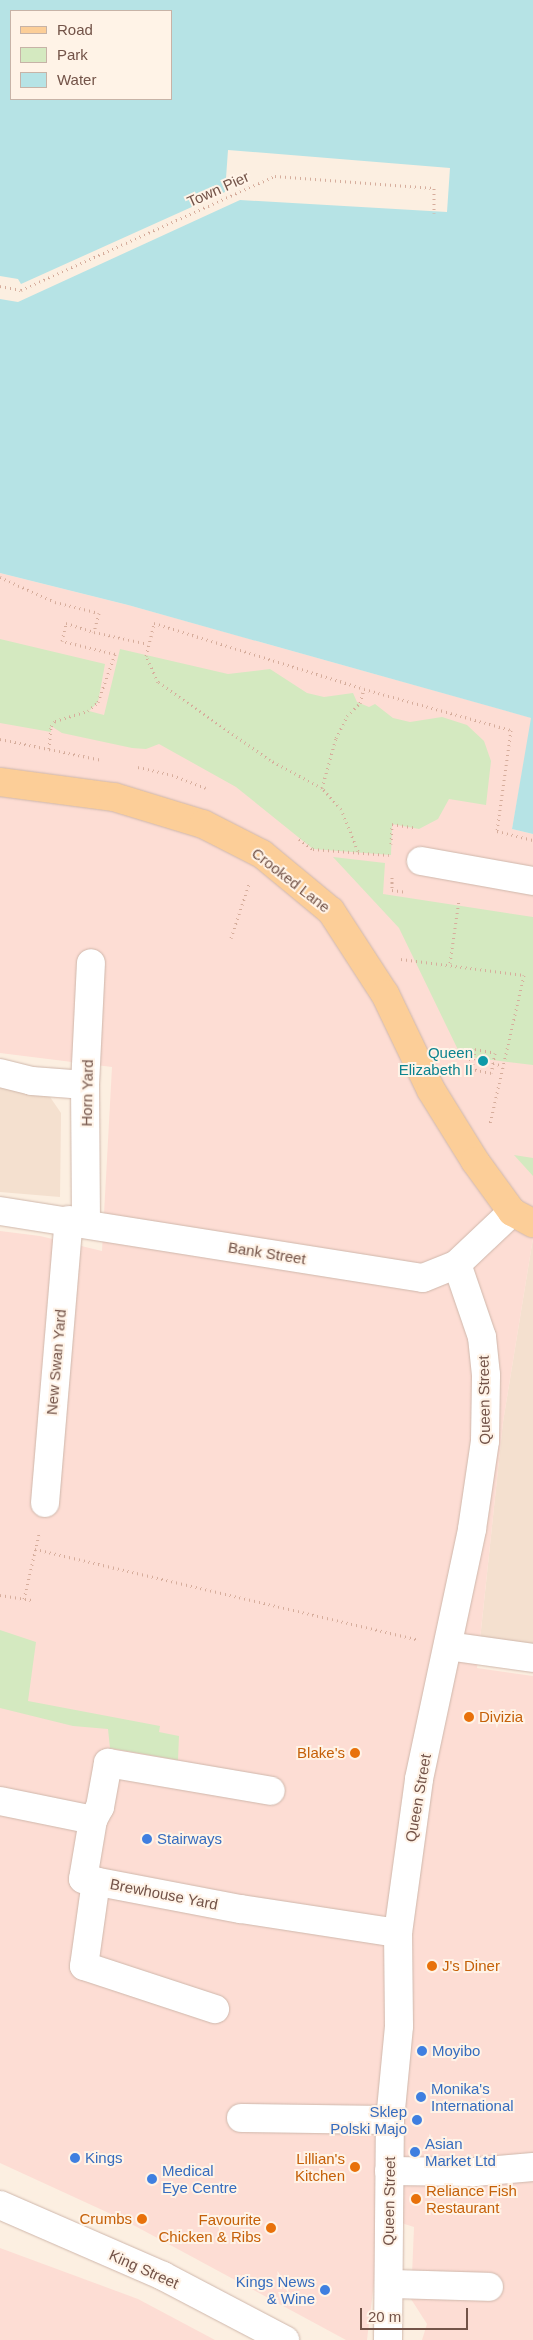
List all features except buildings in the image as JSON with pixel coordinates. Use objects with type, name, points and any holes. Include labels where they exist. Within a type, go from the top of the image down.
[{"type":"main road","name":"Crooked Lane","points":[[0,782],[114,797],[203,824],[262,854],[331,911],[385,994],[431,1090],[475,1161],[523,1218]]},
{"type":"street","points":[[421,861],[533,881]]},
{"type":"street","name":"Horn Yard","points":[[77,1222],[86,1085],[91,963]]},
{"type":"street","points":[[0,1073],[32,1081],[86,1085]]},
{"type":"street","name":"Bank Street","points":[[0,1211],[423,1278],[457,1264],[523,1218]]},
{"type":"street","name":"New Swan Yard","points":[[45,1503],[77,1222]]},
{"type":"street","name":"Queen Street","points":[[388,2340],[390,2120],[399,2026],[398,1933],[419,1780],[475,1514],[486,1433],[486,1375],[482,1337],[457,1264]]},
{"type":"street","points":[[448,1646],[533,1658]]},
{"type":"street","points":[[0,1801],[93,1820],[100,1807],[108,1763],[271,1791]]},
{"type":"street","name":"Brewhouse Yard","points":[[93,1820],[83,1880],[241,1909],[398,1933]]},
{"type":"street","points":[[96,1881],[84,1966],[215,2009]]},
{"type":"street","points":[[241,2118],[390,2120]]},
{"type":"street","points":[[389,2171],[475,2172],[533,2167]]},
{"type":"street","name":"King Street","points":[[0,2205],[162,2276],[285,2340]]},
{"type":"street","points":[[390,2284],[489,2287]]},
{"type":"path","name":"Town Pier","points":[[0,286],[21,290],[275,176],[434,188],[434,213]]},
{"type":"path","points":[[0,577],[55,602],[99,613],[94,632]]},
{"type":"path","points":[[358,851],[341,809],[322,788],[270,760],[158,682],[146,656],[154,622],[364,689],[511,730],[497,831],[533,840]]},
{"type":"path","points":[[49,749],[51,726],[55,721],[88,711],[98,702],[115,654],[62,641],[66,623],[94,632],[148,644]]},
{"type":"path","points":[[322,788],[336,738],[347,716],[360,703],[364,689]]},
{"type":"path","points":[[313,849],[358,851],[391,856],[392,824],[419,828]]},
{"type":"path","points":[[231,938],[246,890]]},
{"type":"path","points":[[450,963],[459,899]]},
{"type":"path","points":[[398,958],[450,963],[524,975],[488,1130]]},
{"type":"path","points":[[475,1050],[495,1053],[493,1063],[491,1073],[472,1069],[475,1050]]},
{"type":"path","points":[[443,1052],[474,1060]]},
{"type":"path","points":[[493,1063],[503,1066]]},
{"type":"path","points":[[24,1599],[35,1549],[448,1646]]},
{"type":"path","points":[[0,1595],[32,1600]]},
{"type":"shaded area","points":[[0,573],[128,605],[532,718],[512,829],[533,834],[533,1238],[503,1422],[477,1668],[533,1676],[533,2340],[422,2340],[427,2324],[411,2299],[414,2227],[382,2217],[367,2340],[346,2340],[124,2220],[0,2163],[0,1231],[40,1236],[102,1251],[112,1067],[0,1053]]},
{"type":"shaded area","points":[[0,1078],[50,1097],[61,1113],[60,1197],[0,1192]]},
{"type":"shaded area","points":[[533,1238],[533,1647],[480,1640],[503,1422]]},
{"type":"shaded area","points":[[0,2248],[138,2299],[215,2340],[0,2340]]},
{"type":"green space","points":[[0,639],[105,664],[98,702],[89,711],[104,715],[120,649],[228,674],[270,669],[307,693],[324,697],[353,693],[357,702],[369,707],[375,704],[393,718],[410,722],[442,717],[467,725],[484,741],[491,761],[486,805],[449,799],[438,819],[419,829],[392,824],[391,855],[313,849],[236,787],[159,744],[146,749],[132,748],[62,733],[51,726],[51,732],[0,723]]},
{"type":"green space","points":[[333,857],[385,863],[383,894],[533,917],[533,1065],[461,1056],[399,928]]},
{"type":"green space","points":[[514,1155],[533,1158],[533,1176]]},
{"type":"green space","points":[[0,1630],[36,1642],[28,1701],[160,1726],[159,1732],[179,1736],[178,1760],[110,1748],[108,1729],[73,1726],[0,1708]]},
{"type":"water","points":[[0,0],[533,0],[533,834],[512,829],[531,718],[128,605],[0,573]]},
{"type":"pier","points":[[228,150],[450,168],[447,212],[240,200],[18,302],[0,299],[0,276],[18,279],[21,284],[225,192]]},
{"type":"place","name":"Queen Elizabeth II","points":[[483,1061]]},
{"type":"place","name":"Divizia","points":[[469,1717]]},
{"type":"place","name":"Blake's","points":[[355,1753]]},
{"type":"place","name":"Stairways","points":[[147,1839]]},
{"type":"place","name":"J's Diner","points":[[432,1966]]},
{"type":"place","name":"Moyibo","points":[[422,2051]]},
{"type":"place","name":"Monika's International","points":[[421,2097]]},
{"type":"place","name":"Sklep Polski Majo","points":[[417,2120]]},
{"type":"place","name":"Asian Market Ltd","points":[[415,2152]]},
{"type":"place","name":"Kings","points":[[75,2158]]},
{"type":"place","name":"Lillian's Kitchen","points":[[355,2167]]},
{"type":"place","name":"Medical Eye Centre","points":[[152,2179]]},
{"type":"place","name":"Reliance Fish Restaurant","points":[[416,2199]]},
{"type":"place","name":"Crumbs","points":[[142,2219]]},
{"type":"place","name":"Favourite Chicken & Ribs","points":[[271,2228]]},
{"type":"place","name":"Kings News & Wine","points":[[325,2290]]}]
